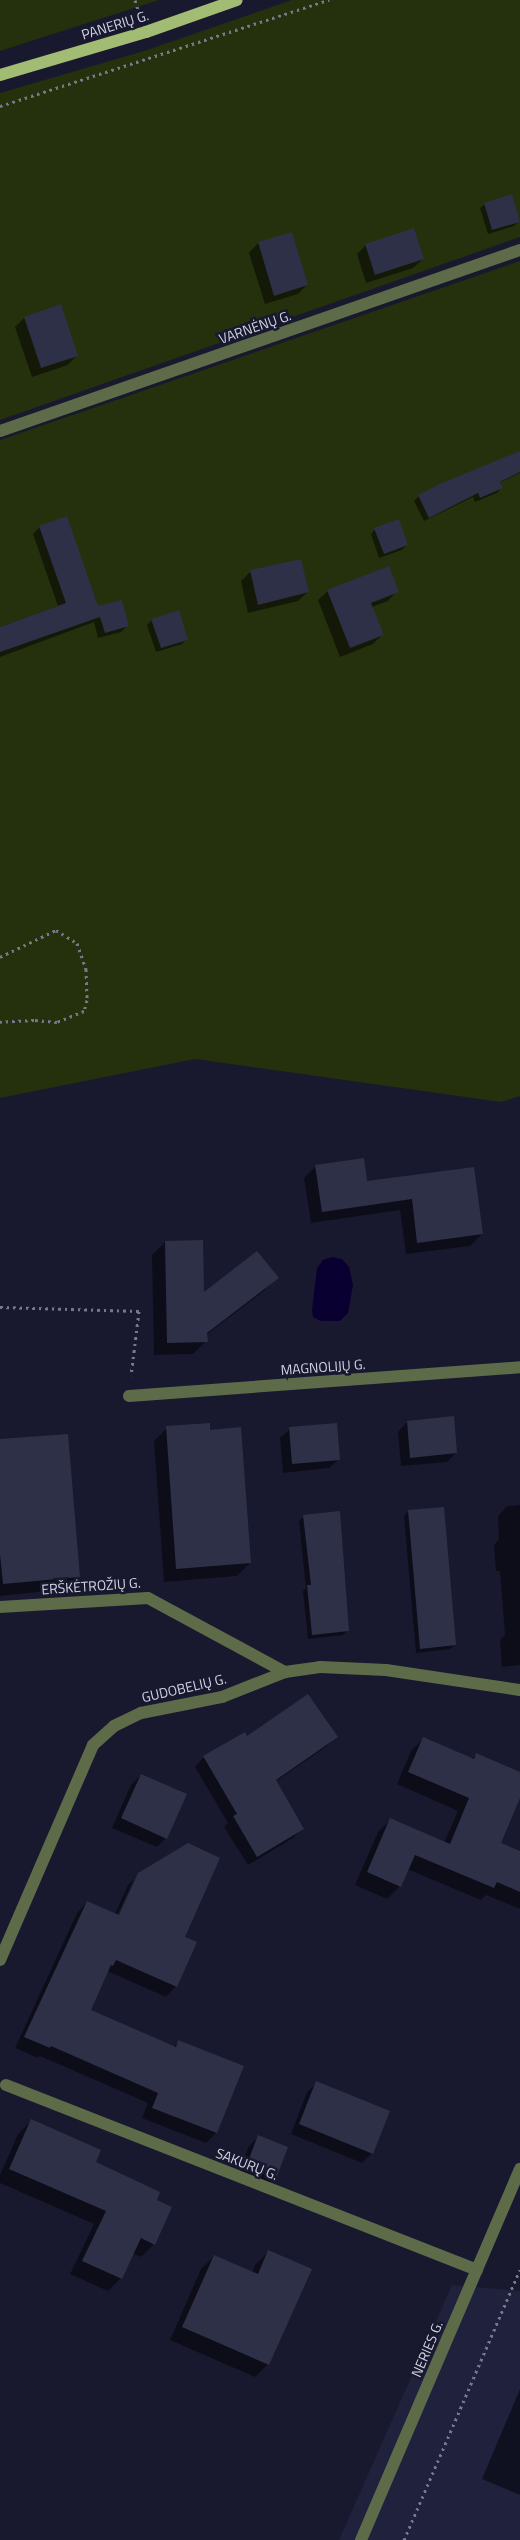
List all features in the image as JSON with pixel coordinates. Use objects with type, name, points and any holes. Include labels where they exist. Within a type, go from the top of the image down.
[{"type":"main road","name":"PANERIŲ G.","points":[[0,76],[146,32],[237,0]]},
{"type":"street","name":"VARNĖNŲ G.","points":[[0,431],[520,250]]},
{"type":"street","name":"MAGNOLIJŲ G.","points":[[129,1396],[520,1367]]},
{"type":"street","name":"ERŠKĖTROŽIŲ G.","points":[[0,1607],[148,1598],[285,1672]]},
{"type":"street","name":"GUDOBELIŲ G.","points":[[0,1960],[93,1745],[114,1726],[141,1713],[222,1697],[285,1672],[320,1667],[386,1670],[520,1690]]},
{"type":"street","name":"SAKURŲ G.","points":[[6,2085],[477,2270]]},
{"type":"street","name":"NERIES G.","points":[[361,2540],[520,2169]]},
{"type":"path","points":[[0,106],[329,0]]},
{"type":"path","points":[[0,957],[56,930],[77,943],[86,969],[87,1000],[84,1011],[57,1022],[34,1020],[0,1022]]},
{"type":"path","points":[[0,1307],[139,1310],[129,1396]]},
{"type":"path","points":[[404,2540],[520,2270]]},
{"type":"shaded area","points":[[332,1257],[342,1259],[349,1267],[353,1285],[348,1313],[340,1321],[321,1321],[313,1317],[312,1310],[317,1268],[323,1260]]},
{"type":"shaded area","points":[[452,2285],[520,2291],[520,2540],[339,2540]]},
{"type":"green space","points":[[0,0],[159,0],[0,51]]},
{"type":"green space","points":[[292,0],[520,0],[520,237],[0,420],[0,93],[144,51]]},
{"type":"green space","points":[[520,261],[520,1096],[501,1102],[195,1059],[0,1098],[0,440]]},
{"type":"building","points":[[512,194],[520,222],[492,230],[484,203]]},
{"type":"building","points":[[414,228],[424,259],[375,275],[365,244]]},
{"type":"building","points":[[292,232],[308,285],[274,296],[258,242]]},
{"type":"building","points":[[61,304],[78,356],[41,368],[24,317]]},
{"type":"building","points":[[520,451],[520,472],[500,482],[503,488],[480,498],[478,493],[429,518],[418,495],[442,483]]},
{"type":"building","points":[[67,516],[98,606],[122,600],[129,626],[105,633],[100,617],[0,652],[0,627],[66,603],[39,526]]},
{"type":"building","points":[[399,519],[408,545],[384,554],[374,528]]},
{"type":"building","points":[[301,559],[309,592],[258,605],[250,570]]},
{"type":"building","points":[[389,566],[399,592],[371,603],[384,635],[350,648],[327,590]]},
{"type":"building","points":[[179,610],[188,640],[161,648],[151,619]]},
{"type":"building","points":[[364,1158],[367,1181],[474,1167],[483,1234],[417,1243],[412,1199],[322,1212],[315,1165]]},
{"type":"building","points":[[203,1240],[204,1292],[257,1251],[279,1278],[207,1333],[208,1342],[167,1343],[165,1241]]},
{"type":"building","points":[[454,1416],[457,1453],[410,1458],[407,1421]]},
{"type":"building","points":[[210,1423],[210,1430],[241,1427],[251,1563],[176,1569],[166,1426]]},
{"type":"building","points":[[337,1423],[340,1460],[292,1464],[289,1427]]},
{"type":"building","points":[[68,1434],[80,1577],[3,1584],[0,1554],[0,1439]]},
{"type":"building","points":[[444,1507],[456,1645],[420,1649],[408,1510]]},
{"type":"building","points":[[340,1511],[349,1631],[312,1635],[307,1585],[311,1585],[303,1515]]},
{"type":"building","points":[[308,1694],[338,1737],[276,1780],[304,1829],[257,1857],[233,1816],[237,1814],[203,1756],[245,1732],[247,1736]]},
{"type":"building","points":[[423,1737],[474,1759],[476,1753],[520,1772],[520,1798],[501,1843],[520,1851],[520,1892],[497,1882],[494,1888],[415,1855],[401,1887],[367,1872],[390,1818],[450,1844],[469,1798],[408,1772]]},
{"type":"building","points":[[141,1774],[187,1794],[167,1839],[121,1818]]},
{"type":"building","points":[[188,1843],[220,1858],[185,1937],[197,1942],[177,1987],[116,1960],[113,1966],[111,1965],[91,2010],[176,2047],[178,2040],[244,2066],[217,2133],[152,2108],[158,2093],[51,2046],[50,2048],[24,2037],[87,1901],[119,1915],[138,1873]]},
{"type":"building","points":[[316,2081],[390,2111],[373,2154],[299,2124]]},
{"type":"building","points":[[31,2119],[101,2150],[96,2162],[160,2192],[157,2200],[172,2207],[155,2245],[141,2238],[122,2279],[82,2261],[106,2211],[9,2169]]},
{"type":"building","points":[[258,2135],[288,2147],[277,2176],[247,2164]]},
{"type":"building","points":[[268,2250],[312,2269],[269,2365],[182,2327],[214,2255],[258,2274]]}]
